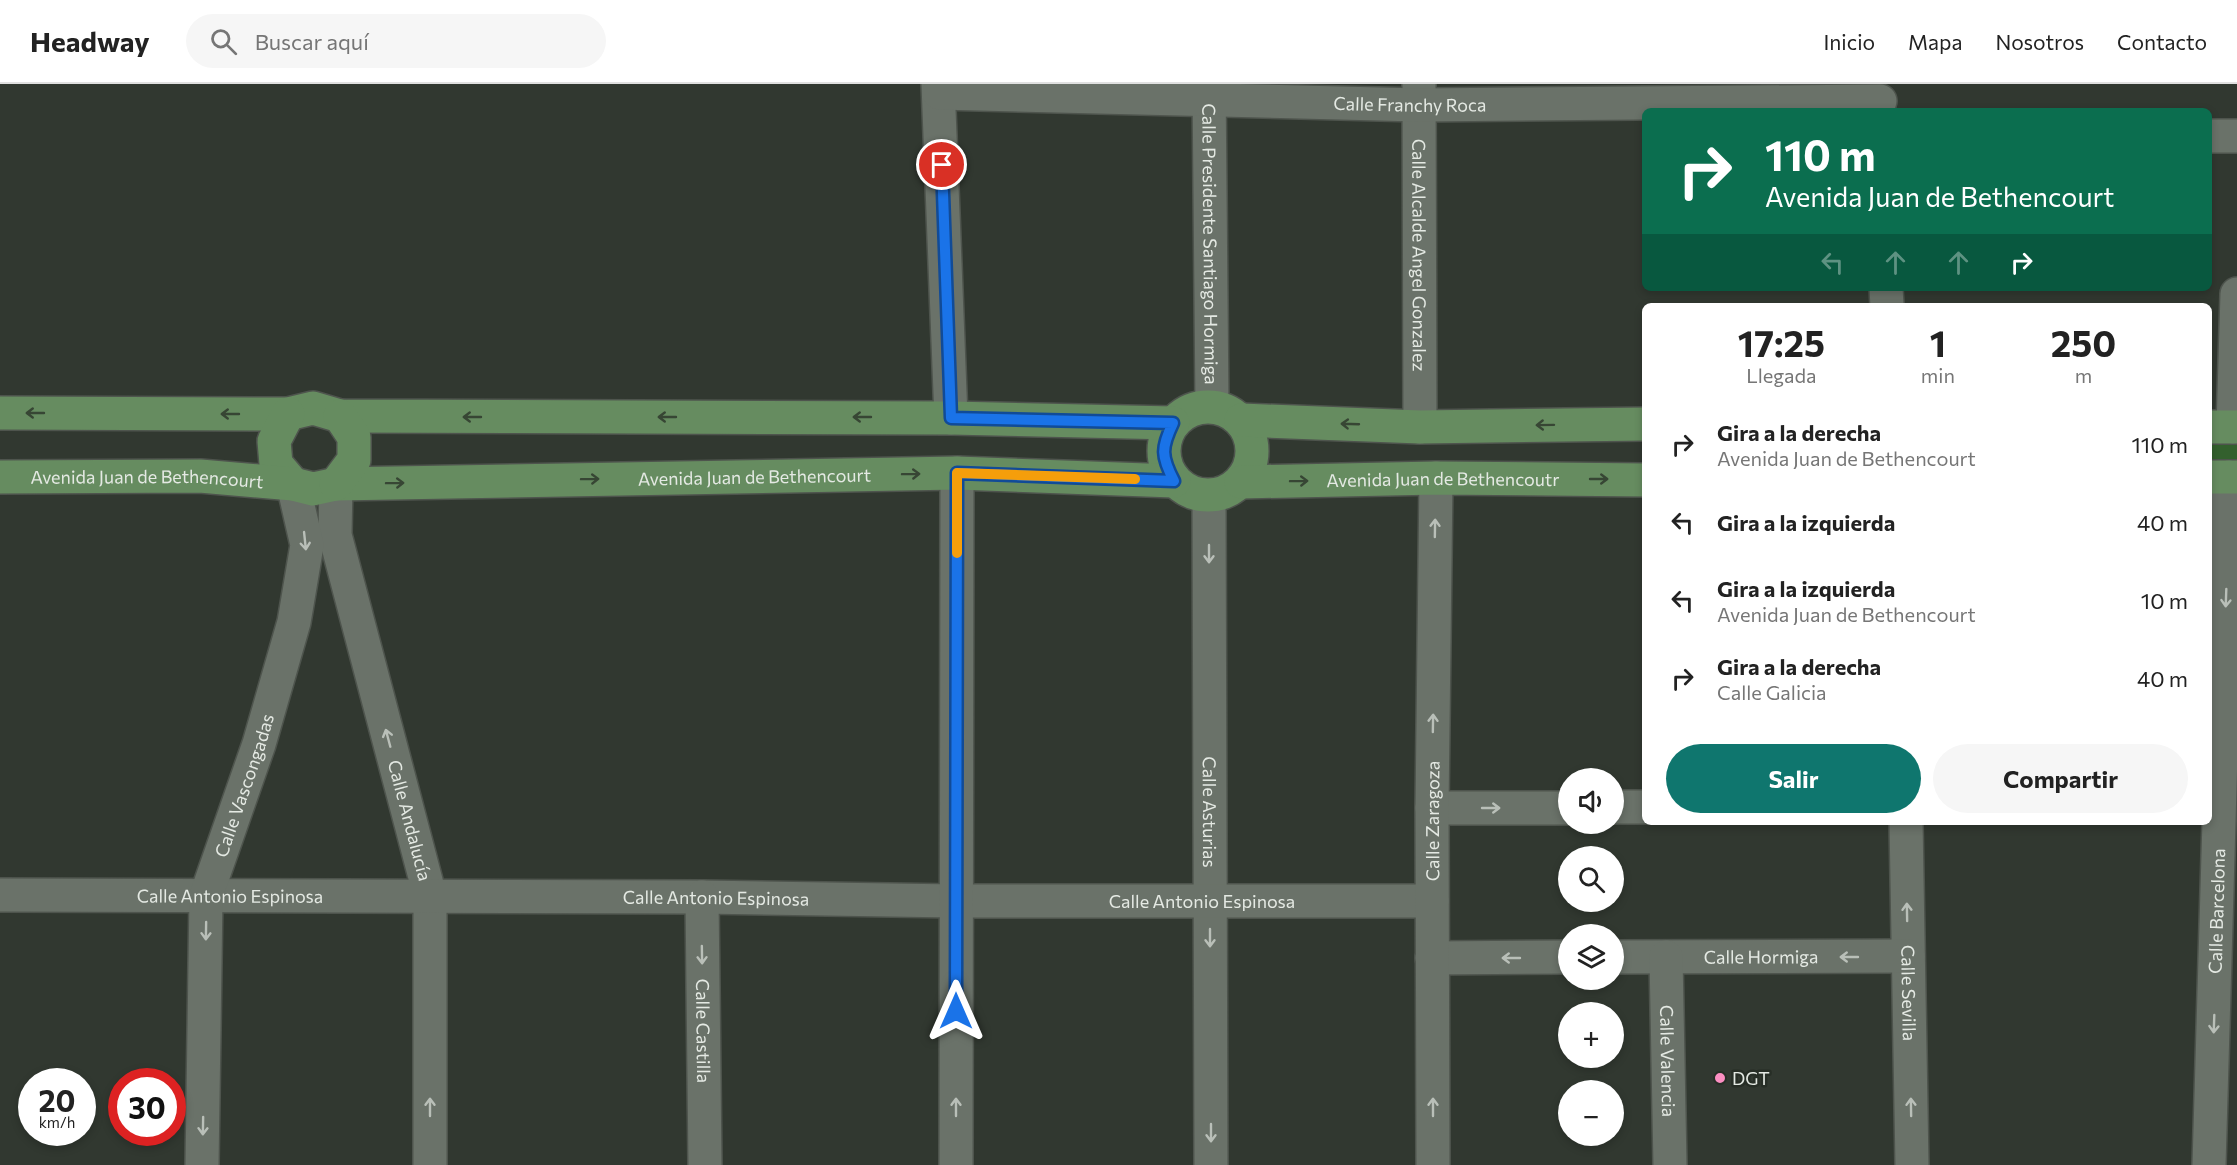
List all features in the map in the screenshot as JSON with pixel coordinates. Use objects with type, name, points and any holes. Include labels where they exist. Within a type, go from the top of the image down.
[{"type":"main road","points":[[1212,406],[1228,410],[1241,420],[1252,440],[1252,463],[1241,482],[1226,492],[1209,496],[1190,492],[1174,481],[1164,463],[1164,441],[1173,423],[1190,410],[1212,406]]},
{"type":"main road","points":[[0,413],[288,414],[313,408],[340,416],[951,418],[1173,423]]},
{"type":"main road","points":[[288,414],[274,441],[276,464],[293,484],[313,489],[336,484],[354,460],[354,437],[340,416]]},
{"type":"main road","points":[[1241,420],[1420,427],[1642,424]]},
{"type":"main road","name":"Avenida Juan de Bethencourt","points":[[336,484],[957,473],[1174,481]]},
{"type":"main road","name":"Avenida Juan de Bethencourt","points":[[0,477],[200,476],[293,484]]},
{"type":"main road","name":"Avenida Juan de Bethencoutr","points":[[1241,482],[1436,478],[1642,480]]},
{"type":"street","name":"Calle Franchy Roca","points":[[939,89],[1880,99]]},
{"type":"street","points":[[939,89],[951,418]]},
{"type":"street","name":"Calle Presidente Santiago Hormiga","points":[[1209,92],[1212,406]]},
{"type":"street","name":"Calle Alcalde Angel Gonzalez","points":[[1419,94],[1420,427]]},
{"type":"street","points":[[2212,136],[2237,136]]},
{"type":"street","points":[[2226,427],[2237,294]]},
{"type":"street","points":[[956,1165],[957,473]]},
{"type":"street","name":"Calle Barcelona","points":[[2209,1165],[2226,975],[2222,818],[2225,477]]},
{"type":"street","name":"Calle Zaragoza","points":[[1433,1165],[1432,808],[1436,478]]},
{"type":"street","name":"Calle Vascongadas","points":[[202,1165],[206,896],[259,744],[294,622],[307,545],[293,484]]},
{"type":"street","name":"Calle Andalucía","points":[[336,484],[335,534],[430,896],[430,1165]]},
{"type":"street","name":"Calle Asturias","points":[[1209,496],[1211,1165]]},
{"type":"street","points":[[1624,807],[1642,807]]},
{"type":"street","points":[[1432,808],[1558,808]]},
{"type":"street","name":"Calle Sevilla","points":[[1906,825],[1912,1165]]},
{"type":"street","name":"Calle Antonio Espinosa","points":[[0,896],[1432,901]]},
{"type":"street","name":"Calle Castilla","points":[[702,897],[705,1165]]},
{"type":"street","name":"Calle Hormiga","points":[[1624,957],[1908,956]]},
{"type":"street","points":[[1432,958],[1558,957]]},
{"type":"street","name":"Calle Valencia","points":[[1666,957],[1670,1165]]},
{"type":"street","points":[[2229,1165],[2237,1164]]},
{"type":"green space","points":[[2212,440],[2237,440],[2237,470],[2212,470]]},
{"type":"slow traffic","points":[[957,553],[957,473],[1135,479]]},
{"type":"place","name":"DGT","points":[[1720,1078]]},
{"type":"route","points":[[942,165],[951,418],[1173,423],[1164,441],[1164,463],[1174,481],[957,473],[956,1011]]}]
